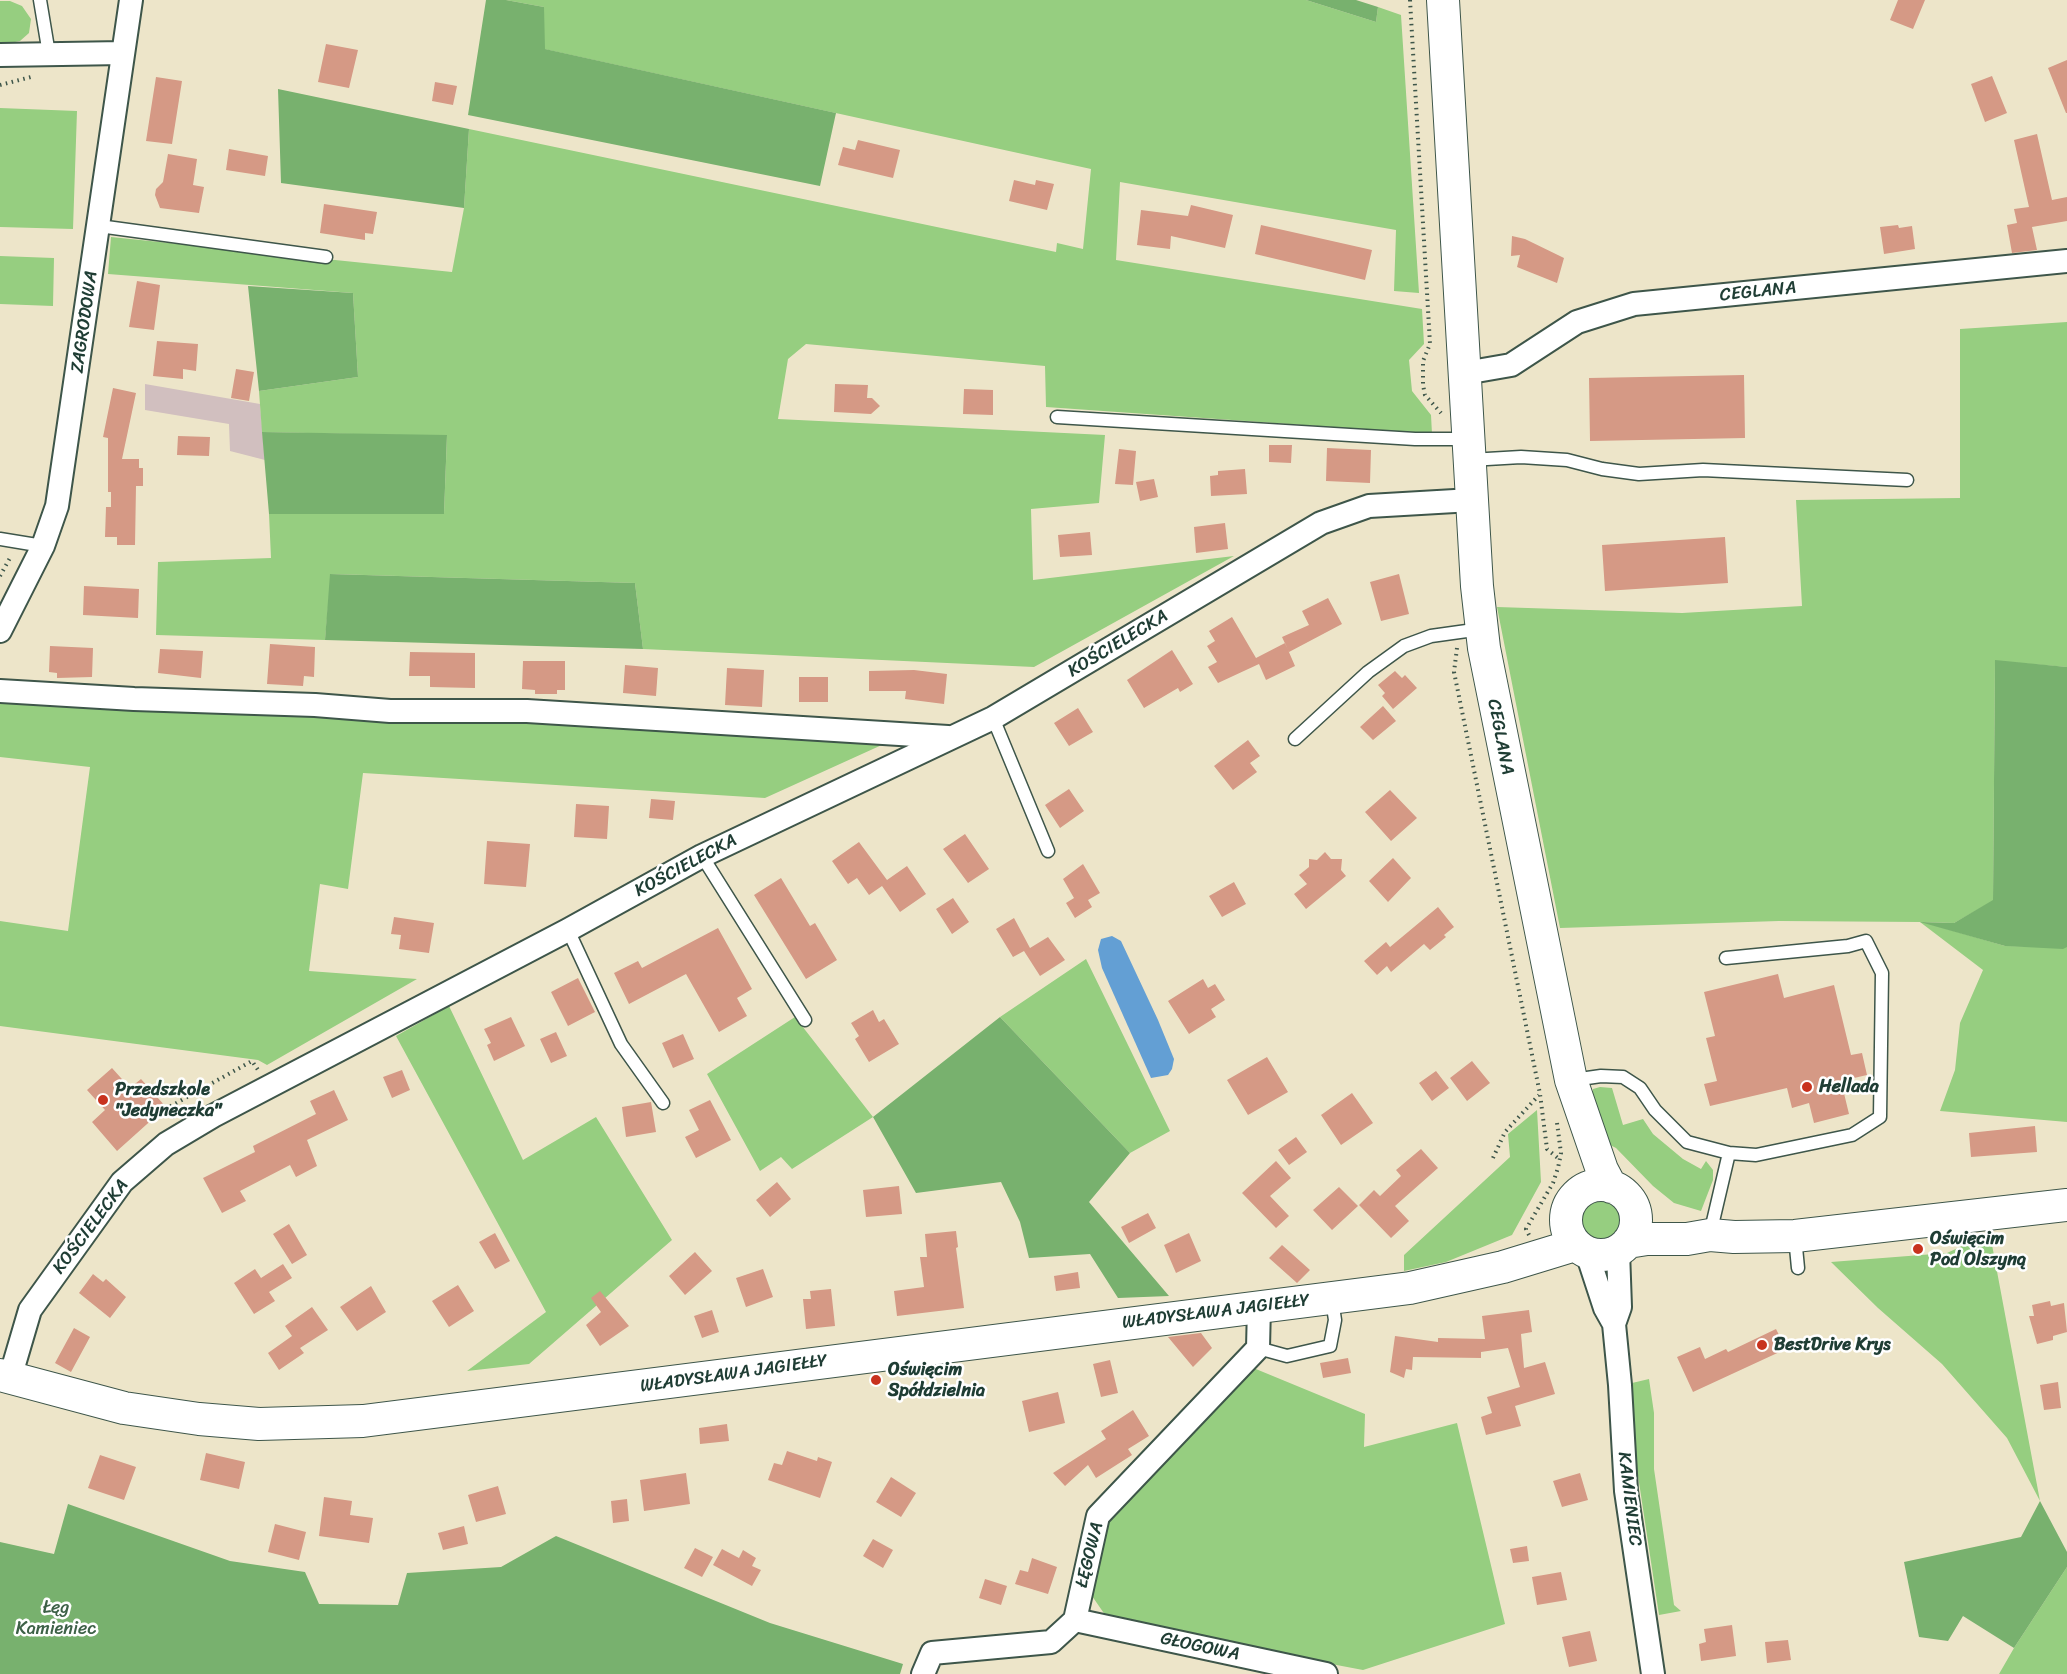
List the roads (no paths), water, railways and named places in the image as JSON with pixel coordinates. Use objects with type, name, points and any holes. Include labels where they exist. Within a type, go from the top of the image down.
[{"type":"street","name":"ZAGRODOWA","points":[[0,631],[43,546],[57,507],[131,0]]},
{"type":"street","name":"CEGLANA","points":[[1443,0],[1465,373],[1461,446],[1472,500],[1470,630],[1494,708],[1573,1088],[1602,1170],[1611,1187]]},
{"type":"street","points":[[0,55],[123,53]]},
{"type":"street","name":"CEGLANA","points":[[1465,373],[1511,365],[1577,322],[1634,304],[2067,261]]},
{"type":"street","name":"KOŚCIELECKA","points":[[5,1377],[30,1310],[122,1182],[166,1144],[213,1116],[568,930],[702,856],[993,718],[1321,523],[1369,506],[1472,500]]},
{"type":"street","points":[[0,691],[122,699],[315,705],[390,711],[527,711],[952,737]]},
{"type":"street","name":"CEGLANA","points":[[1573,1088],[1576,1227]]},
{"type":"street","points":[[1623,1247],[1636,1220],[1634,1209],[1621,1192],[1611,1187],[1599,1185],[1588,1188],[1576,1227],[1608,1255],[1647,1239],[1687,1239],[1710,1234]]},
{"type":"street","points":[[1634,1209],[1689,1224],[1710,1234],[1734,1237],[1795,1236],[2067,1205]]},
{"type":"street","name":"WŁADYSŁAWA JAGIEŁŁY","points":[[5,1377],[88,1400],[151,1412],[259,1424],[334,1424],[653,1386],[1423,1285],[1469,1274],[1547,1230],[1576,1227]]},
{"type":"street","name":"KAMIENIEC","points":[[1576,1227],[1605,1308],[1614,1324],[1625,1482],[1653,1674]]},
{"type":"street","name":"KAMIENIEC","points":[[1614,1324],[1620,1307],[1623,1247]]},
{"type":"street","points":[[1258,1348],[1259,1306]]},
{"type":"street","name":"ŁĘGOWA","points":[[1074,1620],[1098,1516],[1258,1348]]},
{"type":"street","points":[[924,1674],[932,1653],[1051,1642],[1074,1620]]},
{"type":"street","name":"GŁOGOWA","points":[[1074,1620],[1320,1674]]},
{"type":"lane","points":[[40,0],[49,54]]},
{"type":"lane","points":[[99,226],[326,257]]},
{"type":"lane","points":[[1057,417],[1461,446],[1521,457],[1567,460],[1602,469],[1639,474],[1703,470],[1907,480]]},
{"type":"lane","points":[[0,540],[43,546]]},
{"type":"lane","points":[[1295,739],[1368,672],[1404,646],[1431,636],[1470,630]]},
{"type":"lane","points":[[993,718],[1048,850]]},
{"type":"lane","points":[[702,856],[805,1020]]},
{"type":"lane","points":[[568,930],[621,1044],[663,1103]]},
{"type":"lane","points":[[1573,1088],[1601,1076],[1623,1077],[1640,1088],[1655,1110],[1687,1142],[1729,1153],[1756,1155],[1852,1135],[1880,1117],[1882,973],[1866,941],[1848,946],[1726,958]]},
{"type":"lane","points":[[1710,1234],[1729,1153]]},
{"type":"lane","points":[[1795,1236],[1798,1268]]},
{"type":"lane","points":[[1258,1348],[1287,1356],[1330,1346],[1335,1320],[1332,1297]]},
{"type":"water","points":[[1112,936],[1121,941],[1174,1059],[1168,1075],[1151,1078],[1102,968],[1098,950],[1101,939]]},
{"type":"place","name":"Hellada","points":[[1807,1087]]},
{"type":"place","name":"Przedszkole \"Jedyneczka\"","points":[[103,1100]]},
{"type":"place","name":"Oświęcim Pod Olszyną","points":[[1918,1249]]},
{"type":"place","name":"BestDrive Krys","points":[[1762,1345]]},
{"type":"place","name":"Oświęcim Spółdzielnia","points":[[876,1380]]},
{"type":"park label","name":"Łęg Kamieniec","points":[[56,1618]]}]
